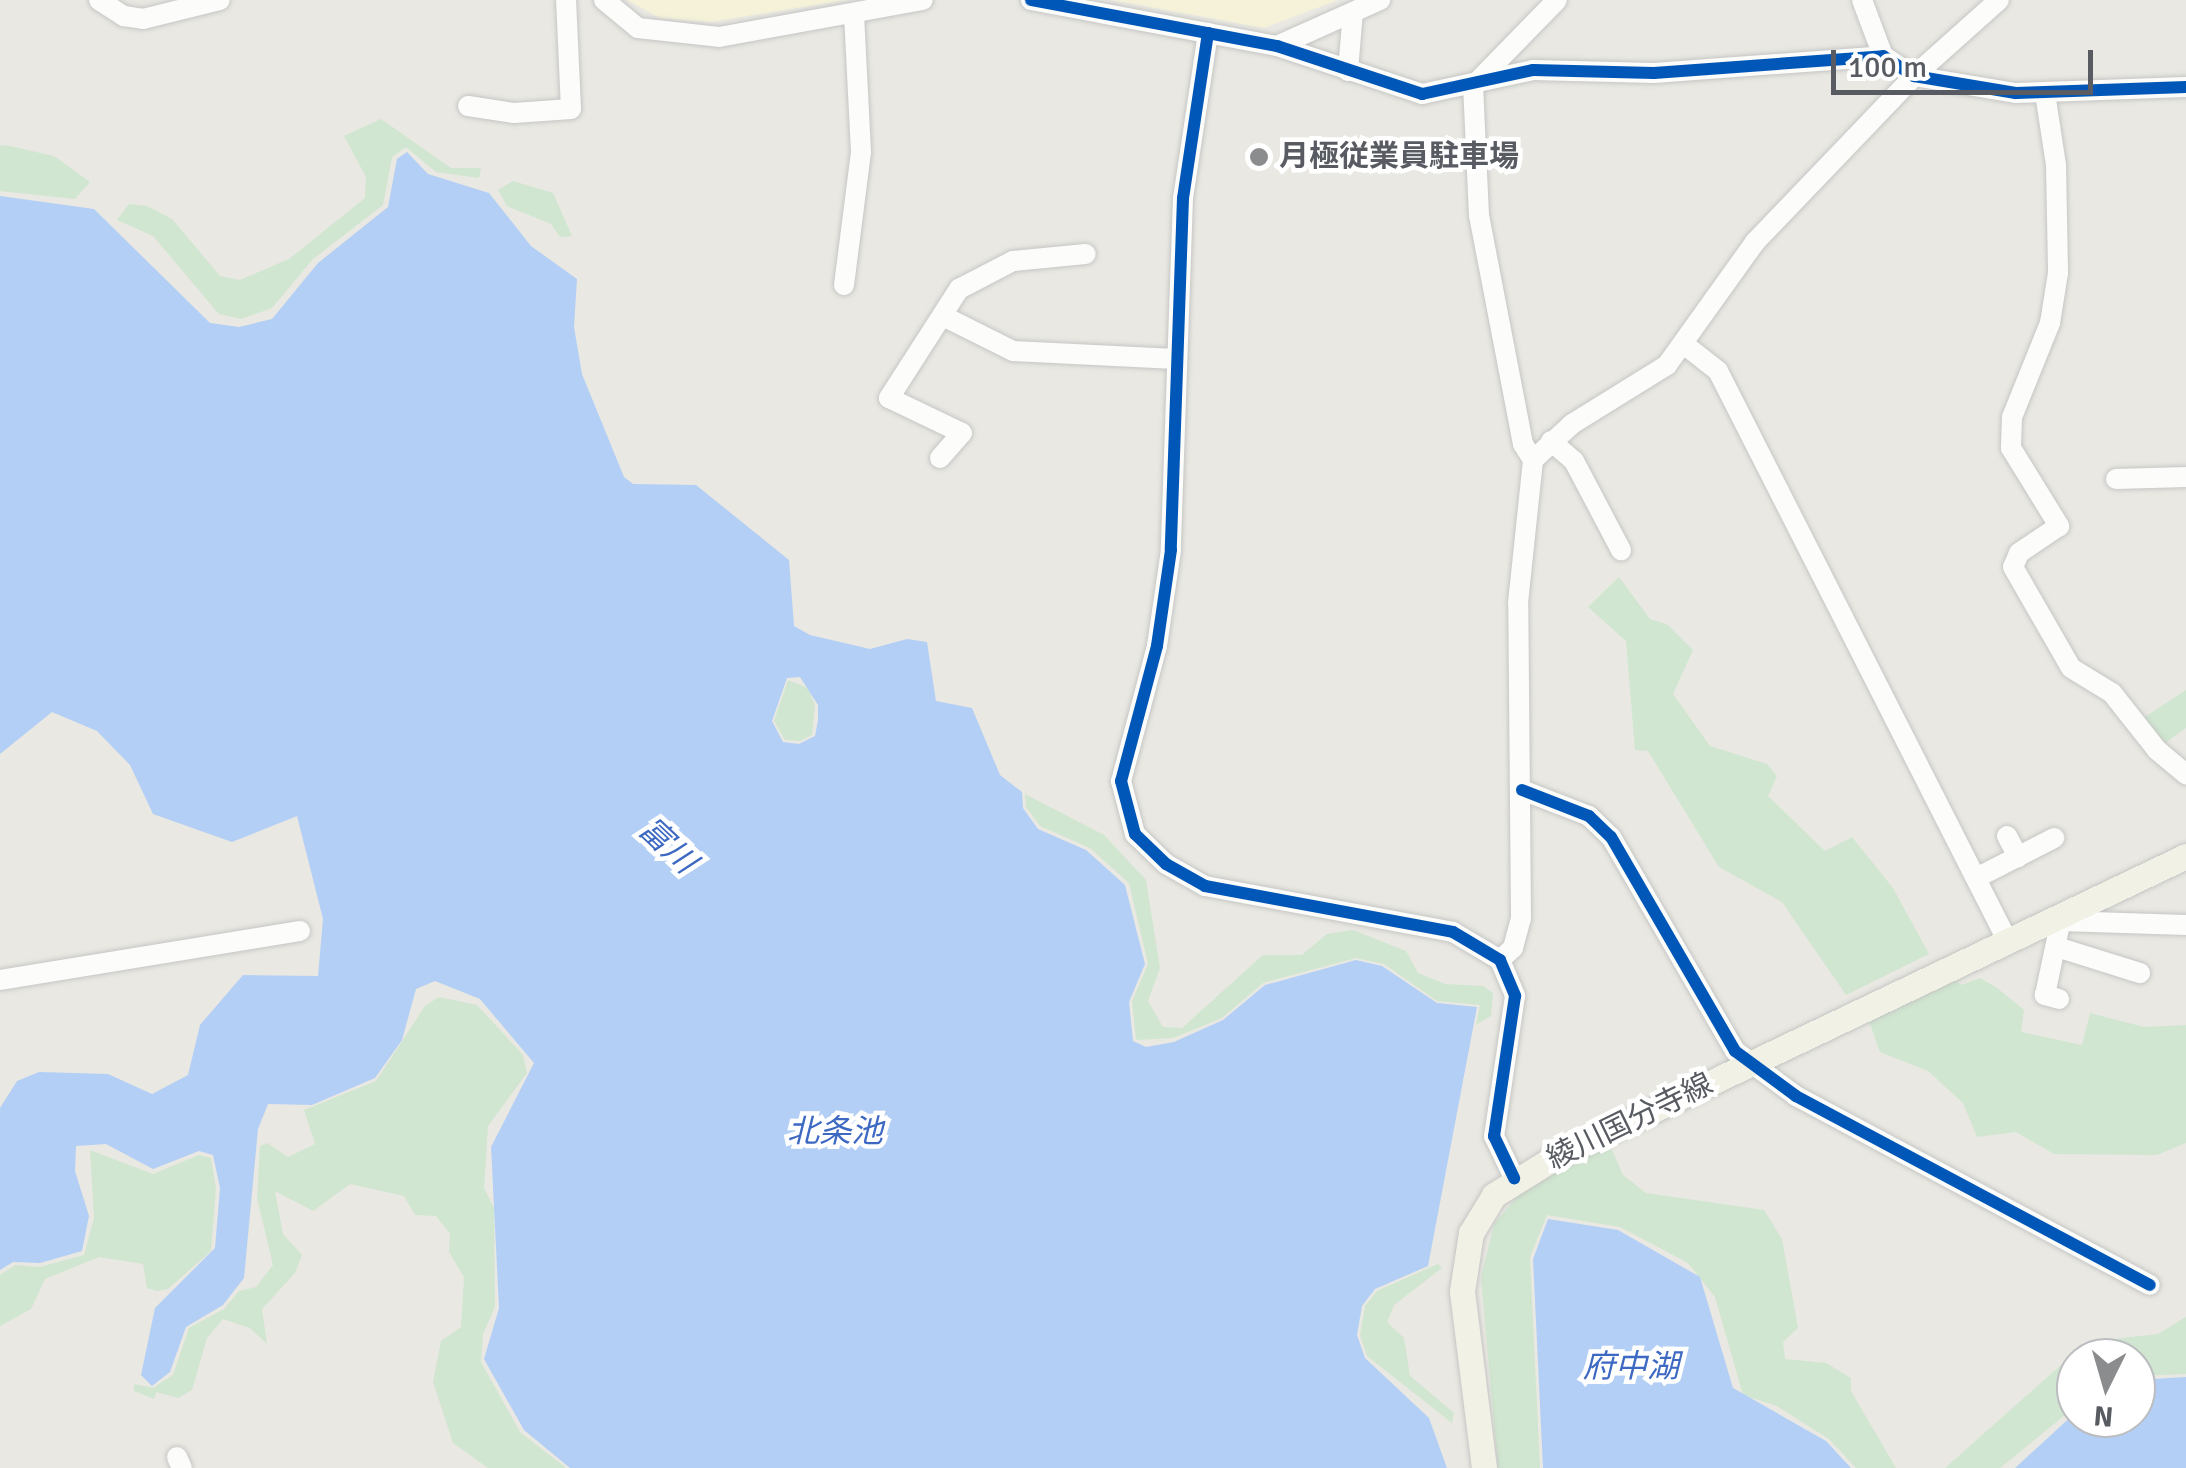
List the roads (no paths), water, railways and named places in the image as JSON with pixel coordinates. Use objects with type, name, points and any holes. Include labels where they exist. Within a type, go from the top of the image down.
[{"type":"main road","name":"綾川国分寺線","points":[[1484,1468],[1462,1291],[1471,1233],[1494,1195],[1514,1178],[2186,856]]},
{"type":"street","points":[[100,0],[124,16],[143,19],[220,0]]},
{"type":"street","points":[[468,106],[514,113],[571,109],[566,0]]},
{"type":"street","points":[[604,0],[638,28],[686,37],[923,0]]},
{"type":"street","points":[[1031,0],[1277,46],[1422,94],[1533,70],[1654,73],[1882,56],[1914,76],[2045,93],[2186,87]]},
{"type":"street","points":[[1277,46],[1380,0]]},
{"type":"street","points":[[1533,460],[1523,444],[1479,216],[1473,86],[1558,0]]},
{"type":"street","points":[[1862,0],[1882,56]]},
{"type":"street","points":[[1500,960],[1513,948],[1522,918],[1518,603],[1533,460],[1551,440],[1652,376],[1685,345],[1755,242],[1914,76],[1999,0]]},
{"type":"street","points":[[1348,71],[1354,12]]},
{"type":"street","points":[[844,285],[861,152],[854,13]]},
{"type":"street","points":[[1208,33],[1184,198],[1171,550],[1157,646],[1122,780],[1135,834],[1166,864],[1205,886],[1453,932],[1500,960],[1515,996],[1494,1136],[1514,1178]]},
{"type":"street","points":[[2045,93],[2056,165],[2058,273],[2050,322],[2012,417],[2011,448],[2059,526],[2019,554],[2013,567],[2071,668],[2112,693],[2156,750],[2186,774]]},
{"type":"street","points":[[940,458],[962,433],[889,398],[959,289],[1013,260],[1086,254]]},
{"type":"street","points":[[943,316],[1013,351],[1176,359]]},
{"type":"street","points":[[1685,345],[1718,372],[2007,940]]},
{"type":"street","points":[[1551,440],[1574,461],[1621,550]]},
{"type":"street","points":[[2116,479],[2186,477]]},
{"type":"street","points":[[1522,790],[1589,816],[1611,837],[1724,1040],[1796,1096],[2150,1285]]},
{"type":"street","points":[[2006,836],[2018,857]]},
{"type":"street","points":[[1976,878],[2054,838]]},
{"type":"street","points":[[2059,999],[2046,995],[2060,948],[2062,917],[2186,925]]},
{"type":"street","points":[[0,980],[300,931]]},
{"type":"street","points":[[2060,948],[2140,973]]},
{"type":"water","name":"北条池","points":[[407,152],[428,174],[489,193],[531,246],[577,279],[574,327],[582,374],[624,477],[633,484],[696,485],[789,560],[794,626],[810,635],[870,649],[907,639],[927,642],[936,701],[972,708],[1000,775],[1022,792],[1023,808],[1038,829],[1086,850],[1125,885],[1145,964],[1129,1002],[1133,1041],[1146,1047],[1174,1042],[1223,1020],[1265,985],[1356,960],[1382,966],[1437,1003],[1477,1007],[1428,1266],[1375,1289],[1362,1306],[1357,1335],[1365,1358],[1429,1418],[1447,1468],[570,1468],[524,1430],[484,1359],[499,1308],[491,1147],[534,1063],[480,999],[435,981],[416,989],[402,1040],[375,1078],[312,1105],[268,1104],[258,1129],[244,1278],[223,1305],[186,1327],[170,1372],[152,1386],[141,1375],[155,1308],[215,1248],[220,1188],[213,1155],[199,1151],[153,1169],[106,1144],[76,1146],[75,1171],[89,1216],[82,1251],[40,1263],[13,1262],[0,1270],[0,1108],[17,1081],[39,1072],[108,1074],[152,1094],[188,1075],[200,1025],[243,975],[318,976],[323,919],[297,816],[232,842],[153,814],[130,765],[97,731],[52,712],[0,754],[0,196],[94,209],[210,323],[239,327],[272,319],[318,263],[388,207],[397,159]],"holes":[[[800,677],[818,705],[815,736],[799,744],[783,742],[772,721],[787,678]]]},
{"type":"water","name":"府中湖","points":[[1548,1219],[1618,1230],[1700,1277],[1733,1388],[1826,1441],[1851,1468],[1543,1468],[1533,1259]]},
{"type":"water","points":[[2186,1377],[2186,1468],[2015,1468],[2056,1430],[2056,1438],[2156,1438],[2156,1379]]},
{"type":"place","name":"月極従業員駐車場","points":[[1259,157]]},
{"type":"water label","name":"富川","points":[[667,846]]}]
